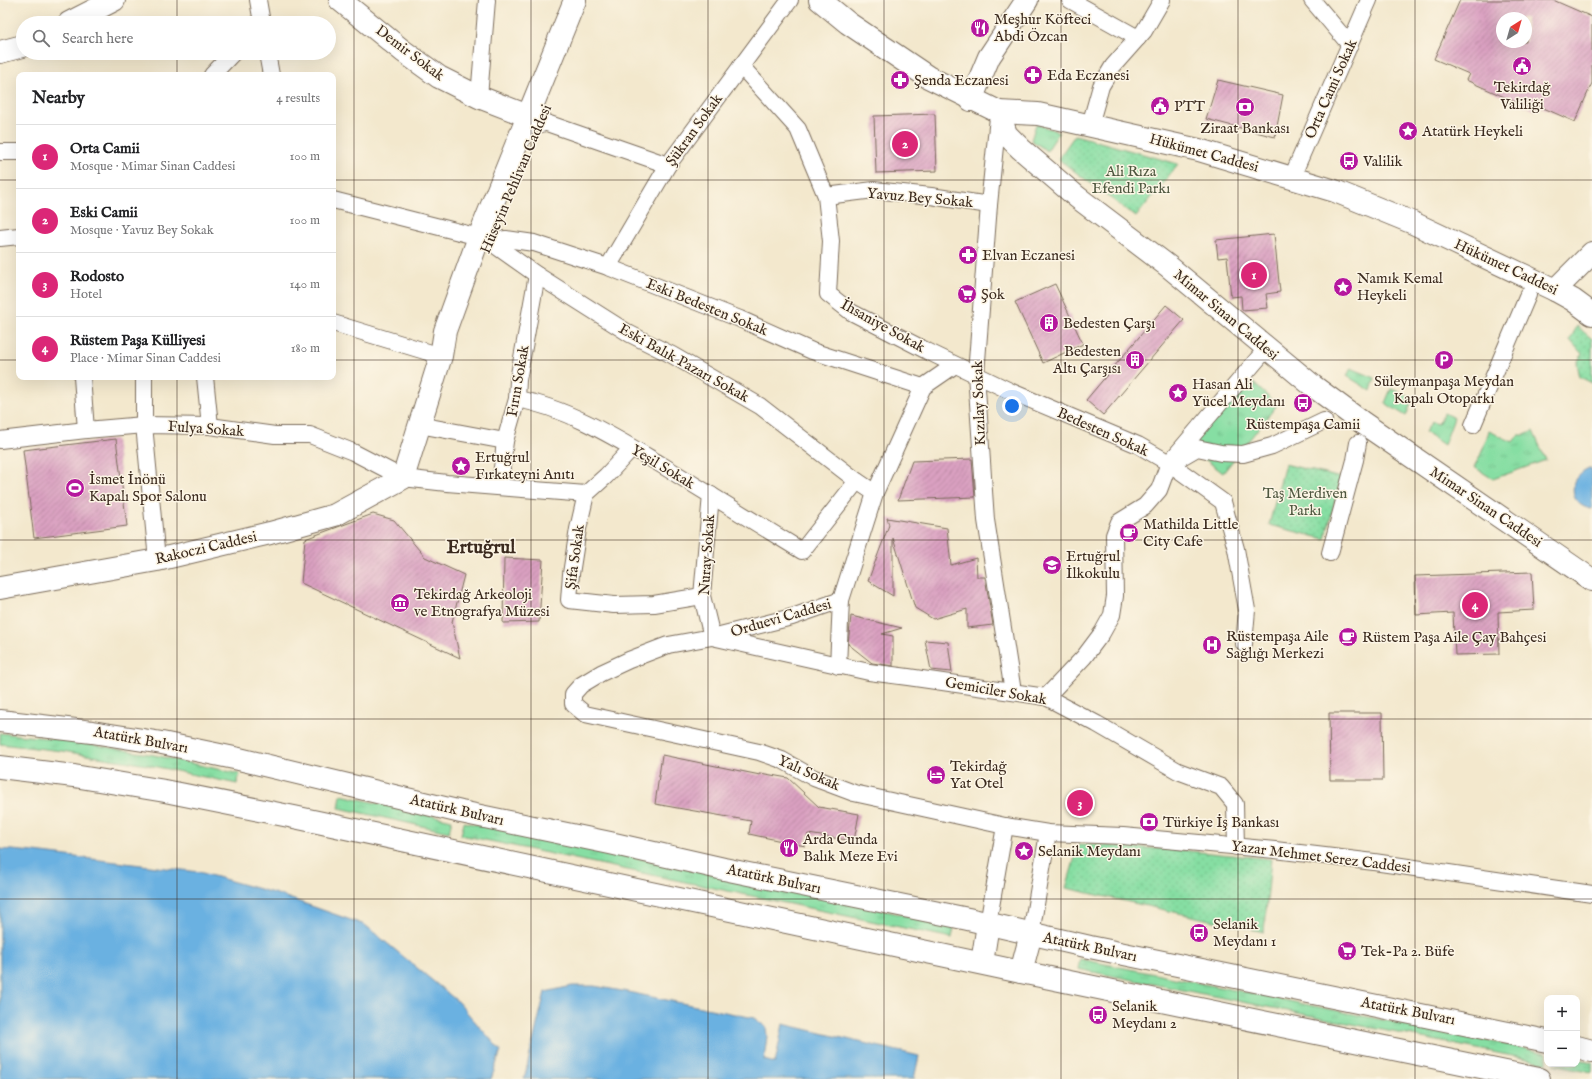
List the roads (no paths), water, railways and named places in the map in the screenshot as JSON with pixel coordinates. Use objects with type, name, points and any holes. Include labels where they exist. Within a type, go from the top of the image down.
[{"type":"main road","name":"Demir Sokak","points":[[340,0],[439,78],[479,97],[534,119]]},
{"type":"main road","name":"Hüseyin Pehlivan Caddesi","points":[[534,119],[575,0]]},
{"type":"main road","name":"Hüseyin Pehlivan Caddesi","points":[[403,478],[441,356],[445,331],[534,119],[589,0]]},
{"type":"main road","name":"Hükümet Caddesi","points":[[820,0],[848,23],[928,77],[971,100],[998,112],[1038,114],[1199,150],[1336,191],[1411,222],[1555,290],[1573,300],[1592,314]]},
{"type":"main road","points":[[971,100],[989,57],[1027,0]]},
{"type":"main road","points":[[82,16],[110,1]]},
{"type":"main road","points":[[0,52],[16,48]]},
{"type":"main road","name":"Mimar Sinan Caddesi","points":[[998,112],[1006,134],[1021,149],[1078,197],[1168,266],[1313,386],[1363,423],[1592,580]]},
{"type":"main road","points":[[1555,290],[1592,253]]},
{"type":"main road","name":"Rakoczi Caddesi","points":[[0,588],[157,560],[239,542],[335,515],[403,478]]},
{"type":"main road","name":"Atatürk Bulvarı","points":[[0,721],[100,733],[239,758],[462,812],[724,869],[988,924],[1097,949],[1544,1040]]},
{"type":"main road","points":[[0,767],[74,776],[165,791],[1021,972],[1539,1079]]},
{"type":"main road","points":[[982,963],[988,924]]},
{"type":"main road","points":[[1021,972],[1031,934]]},
{"type":"main road","points":[[1580,1049],[1592,1051]]},
{"type":"street","points":[[258,0],[260,16]]},
{"type":"street","points":[[479,97],[487,0]]},
{"type":"street","name":"Şükran Sokak","points":[[608,268],[668,165],[790,0]]},
{"type":"street","points":[[1070,0],[1138,38]]},
{"type":"street","points":[[1090,125],[1101,86],[1113,66],[1144,31],[1162,0]]},
{"type":"street","points":[[1312,0],[1350,45]]},
{"type":"street","name":"Orta Cami Sokak","points":[[1292,177],[1369,0]]},
{"type":"street","points":[[215,72],[226,60]]},
{"type":"street","points":[[268,60],[270,72]]},
{"type":"street","name":"İhsaniye Sokak","points":[[741,66],[798,129],[826,196],[831,241],[828,294],[851,312],[976,374]]},
{"type":"street","name":"Kızılay Sokak","points":[[998,112],[976,374],[986,520],[1013,692]]},
{"type":"street","name":"Demir Sokak","points":[[534,119],[668,165]]},
{"type":"street","points":[[0,152],[16,152]]},
{"type":"street","name":"Yavuz Bey Sokak","points":[[826,196],[874,190],[931,196],[989,205]]},
{"type":"street","name":"Eski Bedesten Sokak","points":[[336,201],[484,239],[506,239],[534,243],[608,268],[740,319],[812,350],[923,387]]},
{"type":"street","points":[[0,238],[16,236]]},
{"type":"street","name":"Eski Balık Pazarı Sokak","points":[[484,239],[537,275],[630,334],[672,355],[760,406],[857,481],[875,493]]},
{"type":"street","name":"Fırın Sokak","points":[[500,486],[505,441],[517,398],[518,380],[537,275]]},
{"type":"street","points":[[1473,425],[1528,295]]},
{"type":"street","points":[[336,325],[441,356]]},
{"type":"street","points":[[1046,697],[1084,657],[1102,633],[1112,615],[1115,596],[1114,535],[1119,522],[1145,506],[1159,490],[1169,463],[1267,348]]},
{"type":"street","name":"Orduevi Caddesi","points":[[573,704],[573,694],[582,685],[601,673],[629,660],[668,645],[712,637],[792,617],[841,600],[875,493],[923,387],[955,364]]},
{"type":"street","name":"Bedesten Sokak","points":[[976,374],[1012,392],[1138,445],[1169,463],[1223,502],[1236,549],[1247,610],[1244,644]]},
{"type":"street","points":[[82,380],[86,430]]},
{"type":"street","points":[[144,380],[144,425],[157,560]]},
{"type":"street","points":[[205,380],[210,426]]},
{"type":"street","name":"Yeşil Sokak","points":[[517,398],[534,402],[582,421],[632,448],[802,551],[857,481]]},
{"type":"street","points":[[1169,463],[1197,448],[1221,453],[1243,454],[1272,446],[1324,421]]},
{"type":"street","name":"Fulya Sokak","points":[[0,440],[144,425],[210,426],[275,435],[310,435],[353,452],[403,478]]},
{"type":"street","points":[[419,426],[505,441]]},
{"type":"street","points":[[1330,553],[1355,460],[1358,443]]},
{"type":"street","points":[[403,478],[586,494],[606,476],[632,448]]},
{"type":"street","name":"Şifa Sokak","points":[[586,494],[578,529],[571,574],[569,600],[614,605],[654,604],[702,596]]},
{"type":"street","name":"Nuray Sokak","points":[[711,495],[702,596],[712,637]]},
{"type":"street","points":[[838,666],[841,600]]},
{"type":"street","name":"Gemiciler Sokak","points":[[712,637],[869,672],[1046,697],[1097,724],[1178,771],[1221,787],[1235,804],[1236,847]]},
{"type":"street","name":"Yalı Sokak","points":[[573,704],[585,714],[759,752],[782,760],[814,778],[854,793],[1005,826],[1048,833]]},
{"type":"street","points":[[988,924],[1005,826]]},
{"type":"street","points":[[1031,934],[1048,833]]},
{"type":"street","name":"Yazar Mehmet Serez Caddesi","points":[[1048,833],[1123,836],[1275,850],[1374,862],[1592,894]]},
{"type":"water","points":[[1592,469],[1592,509],[1584,507],[1578,503],[1573,491],[1577,479],[1582,473]]},
{"type":"water","points":[[0,849],[199,872],[277,894],[365,925],[456,1000],[501,1051],[491,1079],[0,1079]]},
{"type":"water","points":[[572,986],[594,986],[754,1018],[766,1027],[767,1036],[764,1060],[775,1063],[783,1024],[919,1056],[914,1079],[524,1079],[545,992]]},
{"type":"place","name":"Meşhur Köfteci Abdi Özcan","points":[[980,28]]},
{"type":"place","name":"Tekirdağ Valiliği","points":[[1522,66]]},
{"type":"place","name":"Eda Eczanesi","points":[[1033,75]]},
{"type":"place","name":"Şenda Eczanesi","points":[[900,80]]},
{"type":"place","name":"PTT","points":[[1160,106]]},
{"type":"place","name":"Ziraat Bankası","points":[[1245,107]]},
{"type":"place","name":"Atatürk Heykeli","points":[[1408,131]]},
{"type":"place","name":"Eski Camii","points":[[905,144]]},
{"type":"place","name":"Valilik","points":[[1349,161]]},
{"type":"place","name":"Elvan Eczanesi","points":[[968,255]]},
{"type":"place","name":"Orta Camii","points":[[1254,275]]},
{"type":"place","name":"Namık Kemal Heykeli","points":[[1343,287]]},
{"type":"place","name":"Şok","points":[[967,294]]},
{"type":"place","name":"Bedesten Çarşı","points":[[1049,323]]},
{"type":"place","name":"Bedesten Altı Çarşısı","points":[[1135,360]]},
{"type":"place","name":"Süleymanpaşa Meydan Kapalı Otoparkı","points":[[1444,360]]},
{"type":"place","name":"Hasan Ali Yücel Meydanı","points":[[1178,393]]},
{"type":"place","name":"Rüstempaşa Camii","points":[[1303,403]]},
{"type":"place","name":"Ertuğrul Fırkateyni Anıtı","points":[[461,466]]},
{"type":"place","name":"İsmet İnönü Kapalı Spor Salonu","points":[[75,488]]},
{"type":"place","name":"Mathilda Little City Cafe","points":[[1129,533]]},
{"type":"place","name":"Ertuğrul İlkokulu","points":[[1052,565]]},
{"type":"place","name":"Tekirdağ Arkeoloji ve Etnografya Müzesi","points":[[400,603]]},
{"type":"place","name":"Rüstem Paşa Külliyesi","points":[[1475,605]]},
{"type":"place","name":"Rüstem Paşa Aile Çay Bahçesi","points":[[1348,637]]},
{"type":"place","name":"Rüstempaşa Aile Sağlığı Merkezi","points":[[1212,645]]},
{"type":"place","name":"Tekirdağ Yat Otel","points":[[936,775]]},
{"type":"place","name":"Rodosto","points":[[1080,803]]},
{"type":"place","name":"Türkiye İş Bankası","points":[[1149,822]]},
{"type":"place","name":"Arda Cunda Balık Meze Evi","points":[[789,848]]},
{"type":"place","name":"Selanik Meydanı","points":[[1024,851]]},
{"type":"place","name":"Selanik Meydanı 1","points":[[1199,933]]},
{"type":"place","name":"Tek-Pa 2. Büfe","points":[[1347,951]]},
{"type":"place","name":"Selanik Meydanı 2","points":[[1098,1015]]},
{"type":"district","name":"Ertuğrul","points":[[481,548]]},
{"type":"park label","name":"Ali Rıza Efendi Parkı","points":[[1131,180]]},
{"type":"park label","name":"Taş Merdiven Parkı","points":[[1305,502]]}]
